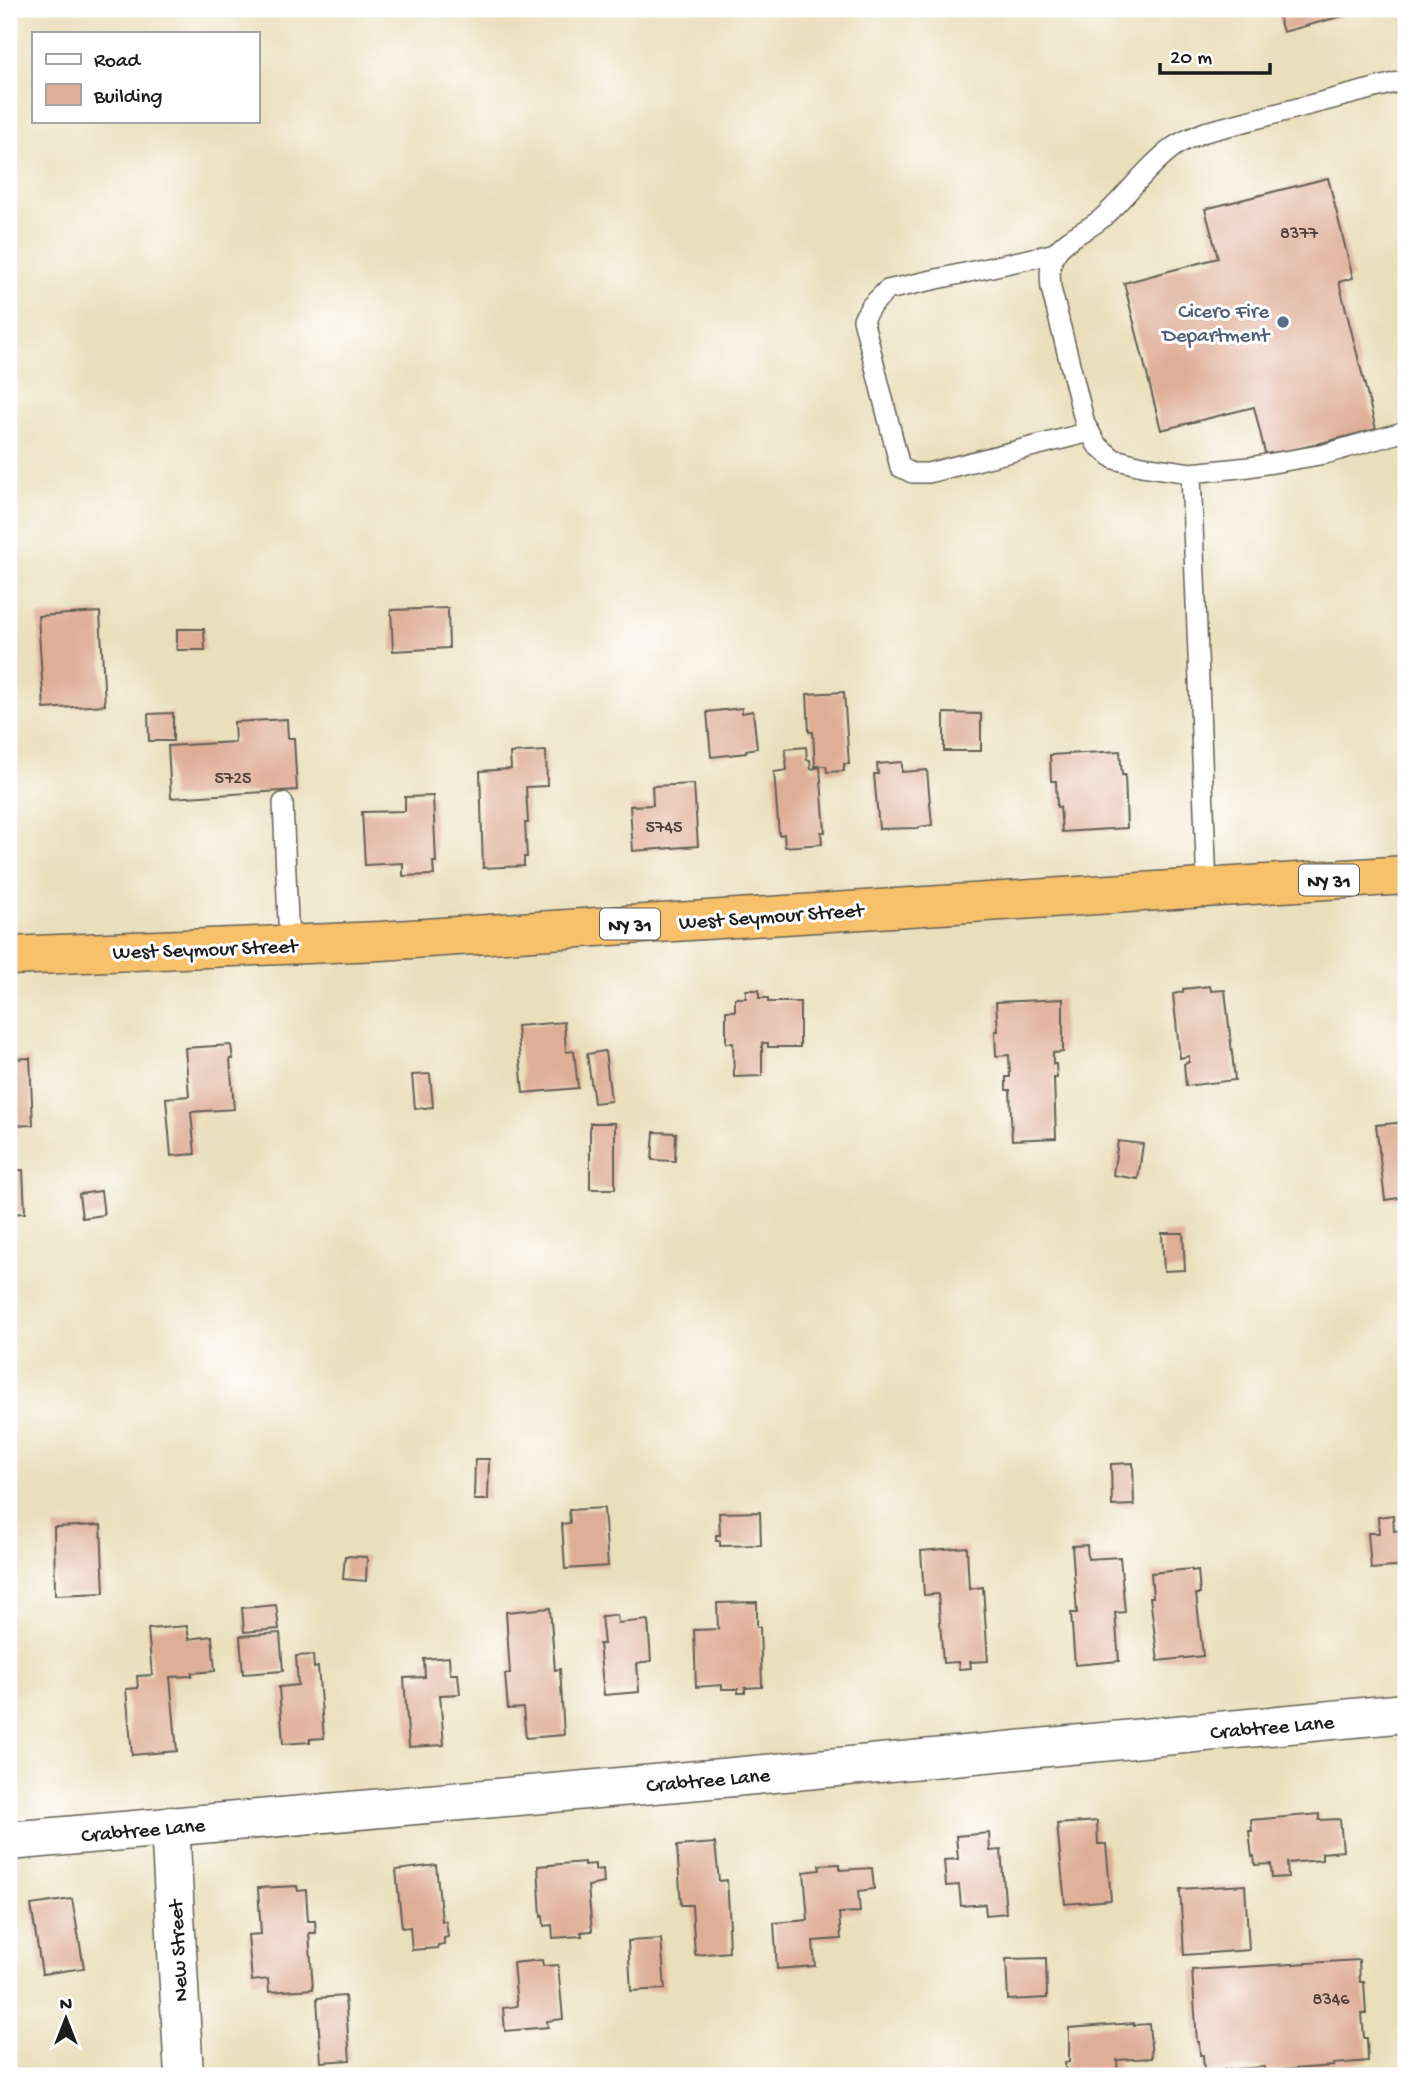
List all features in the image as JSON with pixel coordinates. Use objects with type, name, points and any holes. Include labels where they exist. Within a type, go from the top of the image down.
[{"type":"highway","name":"West Seymour Street","points":[[9,956],[380,940],[1406,875]]},
{"type":"street","name":"Crabtree Lane","points":[[9,1841],[733,1777],[1406,1713]]},
{"type":"street","name":"New Street","points":[[170,1826],[184,2076]]},
{"type":"lane","points":[[1406,80],[1205,132],[1177,144],[1157,160],[1128,194],[1099,221],[1056,254],[1049,270],[1051,288],[1085,424],[1097,445],[1114,459],[1191,473],[1250,467],[1325,454],[1406,431]]},
{"type":"lane","points":[[1056,254],[887,290],[871,306],[863,319],[900,467],[912,473],[928,473],[1090,432]]},
{"type":"lane","points":[[1191,473],[1207,888]]},
{"type":"lane","points":[[284,803],[289,944]]},
{"type":"building","points":[[1276,9],[1349,9],[1350,14],[1283,32]]},
{"type":"building","points":[[1328,178],[1353,278],[1339,282],[1376,429],[1266,457],[1254,407],[1161,430],[1124,283],[1218,258],[1205,209]]},
{"type":"building","points":[[448,608],[449,648],[393,651],[391,610]]},
{"type":"building","points":[[100,612],[105,705],[44,709],[38,616]]},
{"type":"building","points":[[177,629],[204,629],[205,650],[177,650]]},
{"type":"building","points":[[844,692],[849,764],[844,764],[844,771],[827,772],[826,766],[815,766],[813,732],[809,732],[807,694]]},
{"type":"building","points":[[742,708],[742,713],[753,711],[757,748],[746,750],[746,753],[711,757],[707,712]]},
{"type":"building","points":[[173,713],[173,741],[149,741],[148,714]]},
{"type":"building","points":[[944,713],[981,714],[981,751],[944,751]]},
{"type":"building","points":[[287,719],[288,738],[294,738],[297,790],[171,798],[168,746],[235,742],[234,722]]},
{"type":"building","points":[[806,747],[811,769],[820,767],[825,832],[821,832],[822,844],[785,847],[784,834],[779,835],[774,772],[787,770],[785,749]]},
{"type":"building","points":[[546,751],[547,786],[526,787],[528,823],[525,823],[527,857],[524,857],[524,866],[483,868],[480,771],[511,769],[510,753]]},
{"type":"building","points":[[1120,751],[1122,775],[1125,775],[1127,828],[1062,832],[1056,781],[1051,781],[1050,755]]},
{"type":"building","points":[[902,762],[902,772],[927,770],[932,825],[879,829],[874,774],[878,774],[877,764]]},
{"type":"building","points":[[694,784],[698,846],[633,851],[630,806],[653,805],[652,786]]},
{"type":"building","points":[[433,796],[436,862],[433,862],[434,875],[403,876],[403,863],[365,865],[362,812],[405,811],[405,797]]},
{"type":"building","points":[[1210,986],[1211,991],[1225,990],[1235,1080],[1186,1086],[1184,1064],[1189,1062],[1189,1056],[1180,1058],[1173,994],[1183,992],[1183,989]]},
{"type":"building","points":[[746,990],[759,990],[759,998],[768,998],[768,1002],[800,1002],[800,1047],[768,1047],[768,1043],[762,1043],[762,1076],[734,1077],[733,1043],[726,1043],[726,1011],[735,1011],[735,998],[746,998]]},
{"type":"building","points":[[1063,999],[1063,1052],[1053,1053],[1057,1078],[1054,1078],[1056,1138],[1012,1140],[1010,1090],[1006,1090],[1006,1077],[1010,1077],[1009,1055],[996,1056],[996,1002]]},
{"type":"building","points":[[564,1022],[566,1052],[574,1051],[578,1088],[523,1093],[517,1026]]},
{"type":"building","points":[[231,1045],[234,1109],[191,1112],[195,1154],[171,1156],[166,1098],[189,1096],[185,1048]]},
{"type":"building","points":[[605,1051],[611,1101],[594,1103],[587,1054]]},
{"type":"building","points":[[30,1058],[33,1125],[9,1126],[9,1059]]},
{"type":"building","points":[[430,1074],[433,1107],[415,1109],[412,1075]]},
{"type":"building","points":[[1406,1122],[1406,1197],[1385,1200],[1376,1125]]},
{"type":"building","points":[[590,1123],[615,1123],[615,1189],[590,1189]]},
{"type":"building","points":[[654,1132],[676,1133],[675,1161],[652,1160]]},
{"type":"building","points":[[1118,1141],[1143,1144],[1138,1179],[1113,1175]]},
{"type":"building","points":[[9,1170],[23,1170],[25,1213],[9,1214]]},
{"type":"building","points":[[101,1191],[104,1215],[82,1218],[79,1194]]},
{"type":"building","points":[[1162,1233],[1183,1233],[1185,1270],[1164,1271]]},
{"type":"building","points":[[475,1459],[489,1459],[488,1500],[474,1500]]},
{"type":"building","points":[[1133,1463],[1134,1505],[1112,1506],[1111,1464]]},
{"type":"building","points":[[604,1508],[608,1566],[565,1569],[562,1524],[570,1523],[569,1510]]},
{"type":"building","points":[[760,1512],[761,1545],[720,1546],[720,1541],[716,1541],[716,1535],[720,1535],[719,1513]]},
{"type":"building","points":[[1393,1515],[1394,1531],[1403,1530],[1406,1566],[1371,1569],[1368,1533],[1379,1533],[1378,1517]]},
{"type":"building","points":[[101,1525],[104,1593],[55,1595],[54,1527]]},
{"type":"building","points":[[1087,1545],[1088,1559],[1120,1557],[1125,1612],[1115,1613],[1119,1661],[1075,1665],[1071,1613],[1077,1613],[1072,1546]]},
{"type":"building","points":[[967,1547],[969,1589],[983,1587],[988,1661],[970,1662],[971,1668],[959,1669],[958,1662],[943,1663],[938,1594],[924,1595],[921,1551]]},
{"type":"building","points":[[345,1556],[367,1557],[366,1581],[343,1579]]},
{"type":"building","points":[[1198,1570],[1200,1594],[1196,1594],[1203,1656],[1158,1661],[1150,1597],[1153,1597],[1151,1573]]},
{"type":"building","points":[[757,1602],[762,1687],[745,1688],[745,1693],[738,1693],[738,1689],[722,1689],[722,1685],[696,1687],[694,1630],[718,1629],[717,1603]]},
{"type":"building","points":[[1406,1604],[1406,1633],[1402,1633],[1400,1605]]},
{"type":"building","points":[[276,1605],[279,1629],[244,1632],[242,1608]]},
{"type":"building","points":[[550,1608],[555,1670],[560,1669],[564,1735],[526,1738],[523,1708],[508,1709],[505,1674],[510,1674],[506,1612]]},
{"type":"building","points":[[617,1615],[618,1623],[648,1620],[651,1661],[637,1663],[639,1692],[604,1695],[599,1644],[604,1644],[601,1616]]},
{"type":"building","points":[[187,1626],[189,1639],[212,1636],[215,1671],[170,1677],[177,1751],[132,1755],[126,1689],[138,1688],[137,1676],[152,1675],[148,1629]]},
{"type":"building","points":[[280,1633],[283,1671],[243,1674],[240,1636]]},
{"type":"building","points":[[313,1655],[314,1668],[318,1667],[324,1738],[283,1744],[279,1687],[298,1685],[296,1656]]},
{"type":"building","points":[[449,1657],[450,1674],[458,1674],[460,1694],[440,1695],[444,1745],[409,1747],[404,1678],[425,1677],[424,1659]]},
{"type":"building","points":[[1319,1814],[1319,1820],[1340,1819],[1343,1851],[1322,1853],[1322,1860],[1287,1863],[1288,1877],[1272,1878],[1271,1864],[1255,1865],[1249,1831],[1252,1831],[1251,1820]]},
{"type":"building","points":[[1097,1821],[1098,1844],[1106,1844],[1111,1900],[1065,1904],[1057,1824]]},
{"type":"building","points":[[989,1833],[990,1851],[1001,1850],[1006,1913],[986,1915],[985,1904],[961,1906],[959,1885],[946,1886],[944,1860],[958,1859],[956,1836]]},
{"type":"building","points":[[715,1843],[719,1881],[727,1880],[729,1952],[695,1955],[692,1905],[681,1905],[677,1846]]},
{"type":"building","points":[[584,1862],[584,1865],[595,1864],[595,1870],[603,1869],[604,1883],[588,1886],[592,1931],[581,1932],[582,1936],[553,1938],[552,1925],[544,1926],[543,1916],[541,1917],[538,1866]]},
{"type":"building","points":[[840,1864],[840,1870],[872,1868],[874,1889],[858,1891],[860,1912],[839,1913],[841,1939],[813,1941],[815,1966],[777,1969],[774,1923],[808,1920],[804,1872],[820,1870],[819,1865]]},
{"type":"building","points":[[436,1865],[442,1921],[446,1921],[448,1937],[444,1938],[444,1944],[438,1945],[438,1948],[412,1950],[410,1927],[402,1928],[396,1870]]},
{"type":"building","points":[[1245,1885],[1249,1950],[1184,1955],[1180,1889]]},
{"type":"building","points":[[297,1886],[298,1891],[306,1890],[308,1921],[315,1921],[316,1933],[309,1933],[313,1989],[269,1992],[268,1979],[252,1981],[248,1935],[261,1934],[258,1888]]},
{"type":"building","points":[[72,1899],[84,1968],[42,1974],[31,1905]]},
{"type":"building","points":[[661,1939],[665,1989],[631,1991],[628,1941]]},
{"type":"building","points":[[1046,1958],[1047,1998],[1008,2000],[1006,1959]]},
{"type":"building","points":[[542,1960],[543,1966],[558,1965],[563,2019],[547,2021],[548,2027],[505,2031],[503,2008],[517,2006],[513,1963]]},
{"type":"building","points":[[1359,1960],[1360,1982],[1364,1982],[1366,2014],[1362,2014],[1368,2061],[1265,2071],[1264,2067],[1204,2071],[1203,2055],[1200,2055],[1197,2042],[1192,1970]]},
{"type":"building","points":[[345,1996],[350,2060],[321,2062],[317,1998]]},
{"type":"building","points":[[1149,2024],[1152,2058],[1117,2060],[1118,2076],[1066,2076],[1065,2063],[1069,2062],[1069,2028]]},
{"type":"place","name":"Cicero Fire Department","points":[[1283,322]]}]
